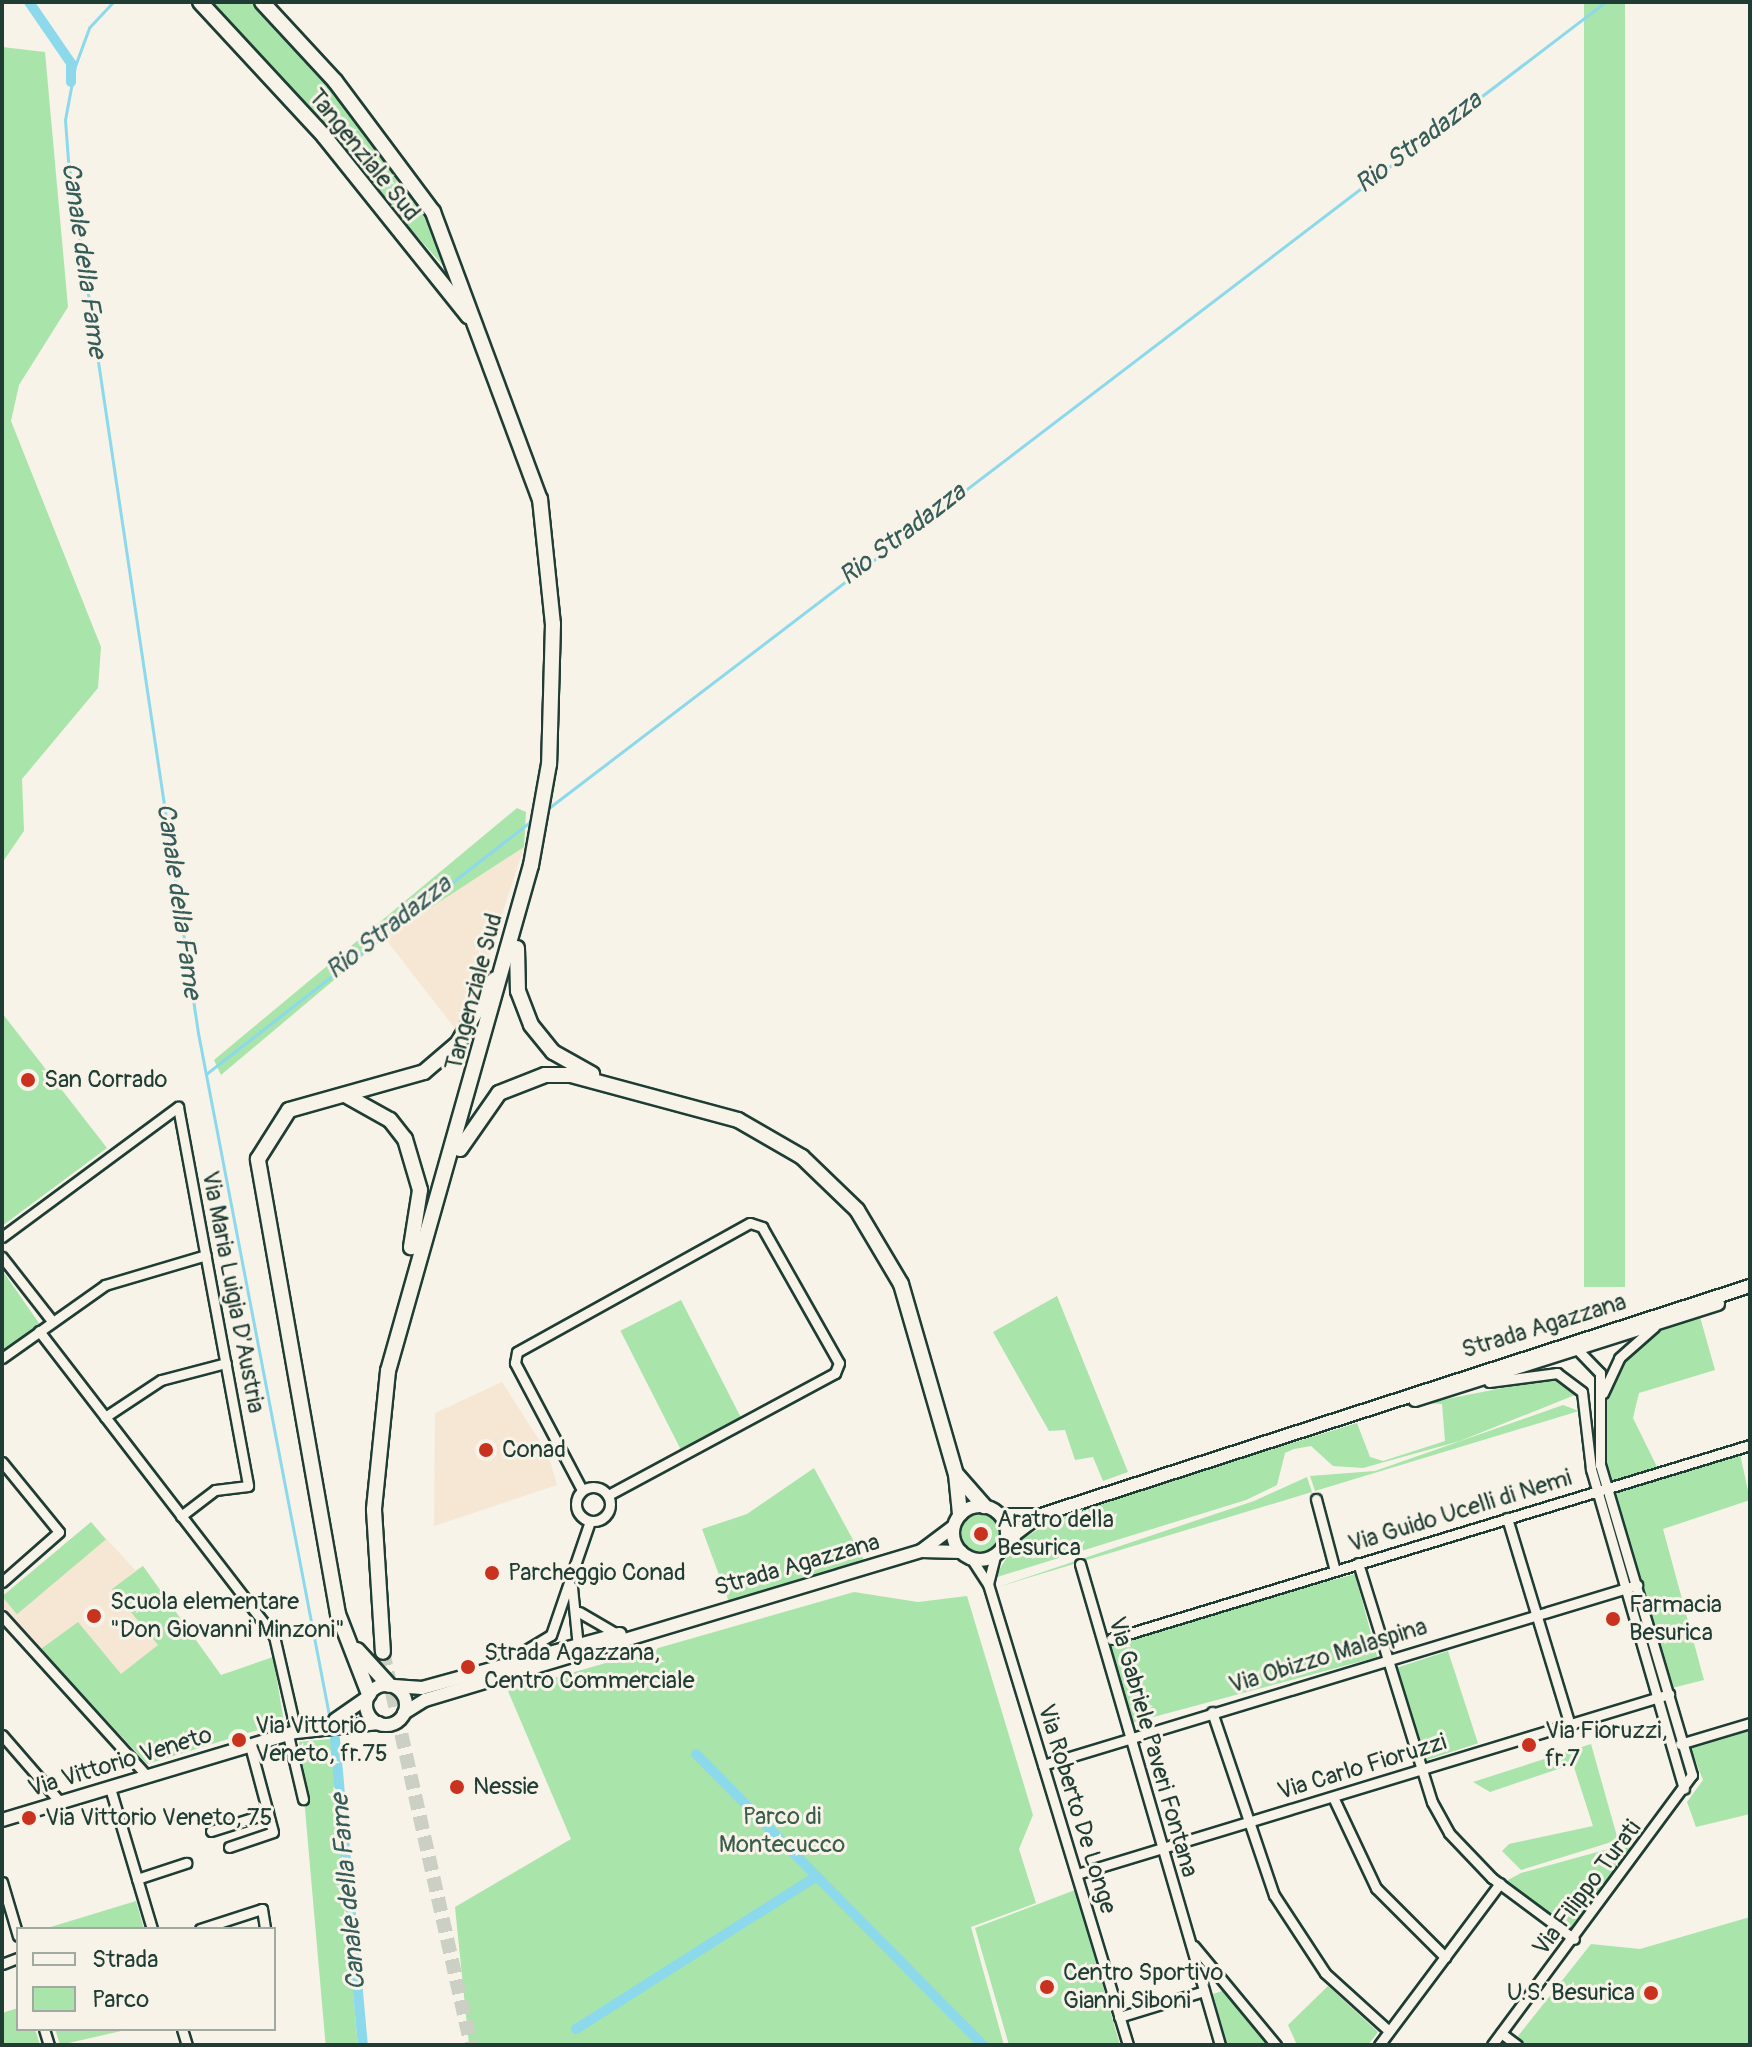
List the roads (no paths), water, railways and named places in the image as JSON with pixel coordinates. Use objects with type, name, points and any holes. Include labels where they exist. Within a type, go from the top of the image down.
[{"type":"main road","name":"Tangenziale Sud","points":[[200,2],[324,136],[459,300],[485,344]]},
{"type":"main road","name":"Tangenziale Sud","points":[[262,2],[414,180],[485,344],[540,499],[553,624],[549,764],[525,889],[396,1337],[374,1510],[383,1652]]},
{"type":"main road","points":[[525,889],[516,973],[522,1008],[553,1052],[599,1078],[777,1139],[857,1210],[901,1284],[956,1474],[957,1521],[966,1555]]},
{"type":"main road","points":[[379,1723],[369,1715],[368,1696],[332,1585],[258,1159],[289,1110],[410,1080],[448,1053],[483,1003],[514,931]]},
{"type":"main road","points":[[427,1226],[464,1138],[499,1093],[545,1075],[599,1078]]},
{"type":"main road","points":[[345,1095],[390,1120],[405,1139],[420,1190],[396,1337]]},
{"type":"main road","name":"Strada Agazzana","points":[[1001,1515],[1041,1515],[1354,1416],[1492,1366],[1750,1286]]},
{"type":"main road","name":"Strada Agazzana","points":[[1354,1416],[1469,1385],[1750,1293]]},
{"type":"main road","points":[[956,1474],[984,1506],[1001,1515],[1006,1541]]},
{"type":"main road","points":[[921,1551],[957,1521],[984,1506]]},
{"type":"main road","points":[[921,1551],[995,1556],[1006,1541],[1041,1515]]},
{"type":"main road","name":"Strada Agazzana","points":[[685,1620],[921,1551]]},
{"type":"main road","points":[[345,1719],[368,1696],[391,1686],[422,1688],[579,1644],[685,1620]]},
{"type":"main road","points":[[345,1719],[379,1723],[490,1681],[685,1620]]},
{"type":"main road","points":[[349,1641],[406,1700],[404,1713]]},
{"type":"main road","name":"Via Vittorio Veneto","points":[[2,1820],[345,1719]]},
{"type":"street","name":"Via Maria Luigia D'Austria","points":[[2,1237],[178,1107],[248,1486],[215,1490],[181,1516]]},
{"type":"street","points":[[590,1521],[576,1509],[582,1490],[515,1363],[517,1352],[750,1223],[762,1227],[839,1363],[835,1373],[608,1495]]},
{"type":"street","points":[[2,1358],[105,1285],[206,1255]]},
{"type":"street","points":[[2,1257],[52,1321]]},
{"type":"street","points":[[1600,1403],[1632,1342],[1675,1317]]},
{"type":"street","points":[[39,1331],[274,1636],[303,1799]]},
{"type":"street","points":[[1492,1366],[1578,1349],[1600,1373],[1597,1443],[1692,1775],[1684,1793]]},
{"type":"street","points":[[105,1417],[161,1380],[226,1363]]},
{"type":"street","name":"Strada Agazzana","points":[[1469,1385],[1539,1371],[1569,1378],[1582,1392],[1597,1490]]},
{"type":"street","name":"Via Guido Ucelli di Nemi","points":[[1111,1639],[1597,1490],[1750,1447]]},
{"type":"street","points":[[2,1462],[59,1532],[2,1582]]},
{"type":"street","points":[[500,1666],[551,1635],[590,1521],[609,1511],[608,1495],[599,1487],[582,1490]]},
{"type":"street","points":[[1597,1490],[1684,1793]]},
{"type":"street","name":"Via Guido Ucelli di Nemi","points":[[1316,1499],[1335,1571]]},
{"type":"street","points":[[1507,1518],[1570,1725]]},
{"type":"street","points":[[966,1555],[988,1584]]},
{"type":"street","points":[[988,1584],[995,1556]]},
{"type":"street","points":[[1358,1563],[1422,1770],[1449,1833],[1500,1883],[1574,1939]]},
{"type":"street","name":"Via Gabriele Paveri Fontana","points":[[1080,1564],[1220,2045]]},
{"type":"street","points":[[490,1681],[579,1644],[573,1572]]},
{"type":"street","name":"Via Roberto De Longe","points":[[988,1584],[1128,2045]]},
{"type":"street","name":"Via Obizzo Malaspina","points":[[1043,1765],[1637,1585]]},
{"type":"street","points":[[574,1606],[597,1627],[620,1634]]},
{"type":"street","points":[[2,1616],[148,1777]]},
{"type":"street","name":"Via Carlo Fioruzzi","points":[[1077,1874],[1669,1694]]},
{"type":"street","points":[[1212,1712],[1247,1822],[1295,1932],[1325,1973],[1389,2031]]},
{"type":"street","points":[[1673,1746],[1750,1723]]},
{"type":"street","points":[[2,1735],[60,1802]]},
{"type":"street","name":"Via Vittorio Veneto","points":[[250,1746],[268,1813]]},
{"type":"street","points":[[110,1788],[151,1927]]},
{"type":"street","name":"Via Filippo Turati","points":[[1492,2045],[1684,1793]]},
{"type":"street","points":[[1333,1797],[1376,1888],[1445,1957]]},
{"type":"street","points":[[211,1831],[268,1813],[273,1832],[229,1847]]},
{"type":"street","points":[[137,1879],[186,1863]]},
{"type":"street","points":[[2,1882],[16,1929]]},
{"type":"street","points":[[1379,2045],[1500,1883]]},
{"type":"street","points":[[206,1927],[262,1909],[265,1927]]},
{"type":"street","name":"Via Gabriele Paveri Fontana","points":[[1189,1940],[1276,2045]]},
{"type":"street","points":[[1119,2017],[1204,1991]]},
{"type":"street","points":[[1501,2033],[1517,2045]]},
{"type":"waterway","name":"Canale della Fame","points":[[29,2],[71,63],[71,82]]},
{"type":"waterway","name":"Canale della Fame","points":[[113,2],[89,28],[75,66],[65,120],[68,160],[198,1033],[329,1715]]},
{"type":"waterway","name":"Rio Stradazza","points":[[546,810],[1605,2]]},
{"type":"waterway","name":"Rio Stradazza","points":[[206,1074],[533,819]]},
{"type":"waterway","name":"Canale della Fame","points":[[335,1739],[363,2045]]},
{"type":"waterway","points":[[696,1754],[983,2045]]},
{"type":"waterway","points":[[576,2029],[817,1876]]},
{"type":"tunnel","points":[[383,1652],[471,2045]]},
{"type":"place","name":"San Corrado","points":[[28,1080]]},
{"type":"place","name":"Conad","points":[[486,1450]]},
{"type":"place","name":"Aratro della Besurica","points":[[981,1534]]},
{"type":"place","name":"Parcheggio Conad","points":[[492,1573]]},
{"type":"place","name":"Scuola elementare \"Don Giovanni Minzoni\"","points":[[94,1616]]},
{"type":"place","name":"Farmacia Besurica","points":[[1613,1619]]},
{"type":"place","name":"Strada Agazzana, Centro Commerciale","points":[[468,1667]]},
{"type":"place","name":"Via Vittorio Veneto, fr.75","points":[[239,1740]]},
{"type":"place","name":"Via Fioruzzi, fr.7","points":[[1529,1745]]},
{"type":"place","name":"Nessie","points":[[457,1787]]},
{"type":"place","name":"Via Vittorio Veneto, 75","points":[[29,1818]]},
{"type":"place","name":"Centro Sportivo Gianni Siboni","points":[[1047,1987]]},
{"type":"place","name":"U.S. Besurica","points":[[1651,1993]]},
{"type":"park label","name":"Parco di Montecucco","points":[[782,1831]]}]
